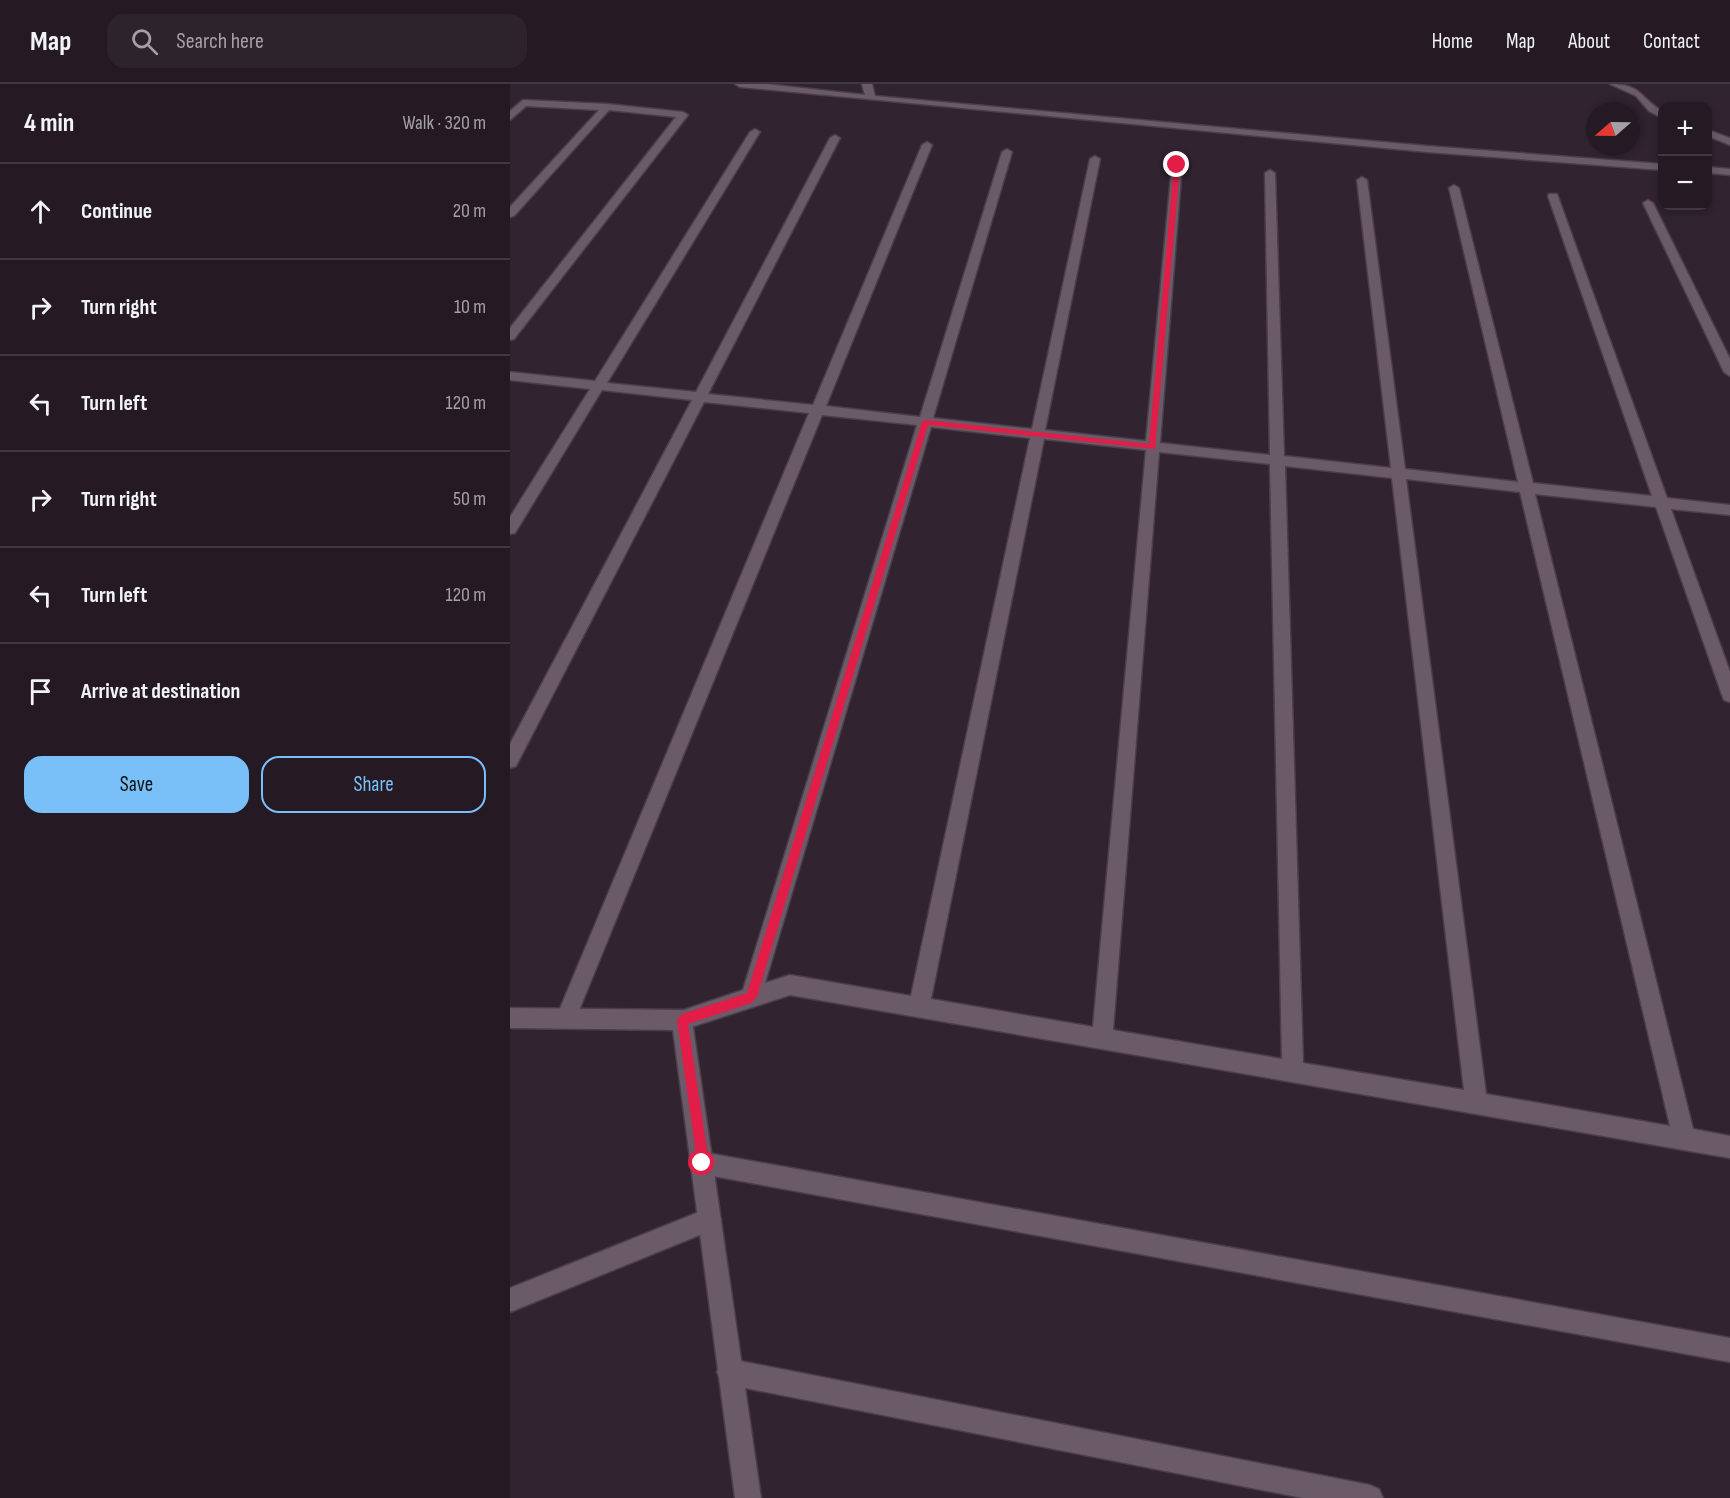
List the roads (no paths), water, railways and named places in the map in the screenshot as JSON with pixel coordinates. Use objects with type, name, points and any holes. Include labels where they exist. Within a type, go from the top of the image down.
[{"type":"street","points":[[740,84],[871,99],[1426,149],[1658,167]]},
{"type":"street","points":[[867,84],[871,99]]},
{"type":"street","points":[[1615,84],[1639,94],[1658,113]]},
{"type":"street","points":[[510,117],[523,103],[607,107],[683,115],[510,336]]},
{"type":"street","points":[[510,214],[607,107]]},
{"type":"street","points":[[510,529],[755,132]]},
{"type":"street","points":[[1712,135],[1730,142]]},
{"type":"street","points":[[510,761],[835,138]]},
{"type":"street","points":[[566,1018],[927,145]]},
{"type":"street","points":[[751,997],[1007,152]]},
{"type":"street","points":[[919,1007],[1095,159]]},
{"type":"street","points":[[1102,1038],[1177,165]]},
{"type":"street","points":[[1712,170],[1730,172]]},
{"type":"street","points":[[1270,173],[1293,1071]]},
{"type":"street","points":[[1362,180],[1476,1103]]},
{"type":"street","points":[[1454,188],[1684,1139]]},
{"type":"street","points":[[1553,196],[1730,695]]},
{"type":"street","points":[[1648,203],[1730,372]]},
{"type":"street","points":[[510,376],[1730,510]]},
{"type":"street","points":[[510,1018],[682,1020],[790,985],[1730,1147]]},
{"type":"street","points":[[682,1020],[748,1498]]},
{"type":"street","points":[[702,1163],[1730,1350]]},
{"type":"street","points":[[510,1300],[710,1220]]},
{"type":"street","points":[[730,1372],[1370,1498]]}]
